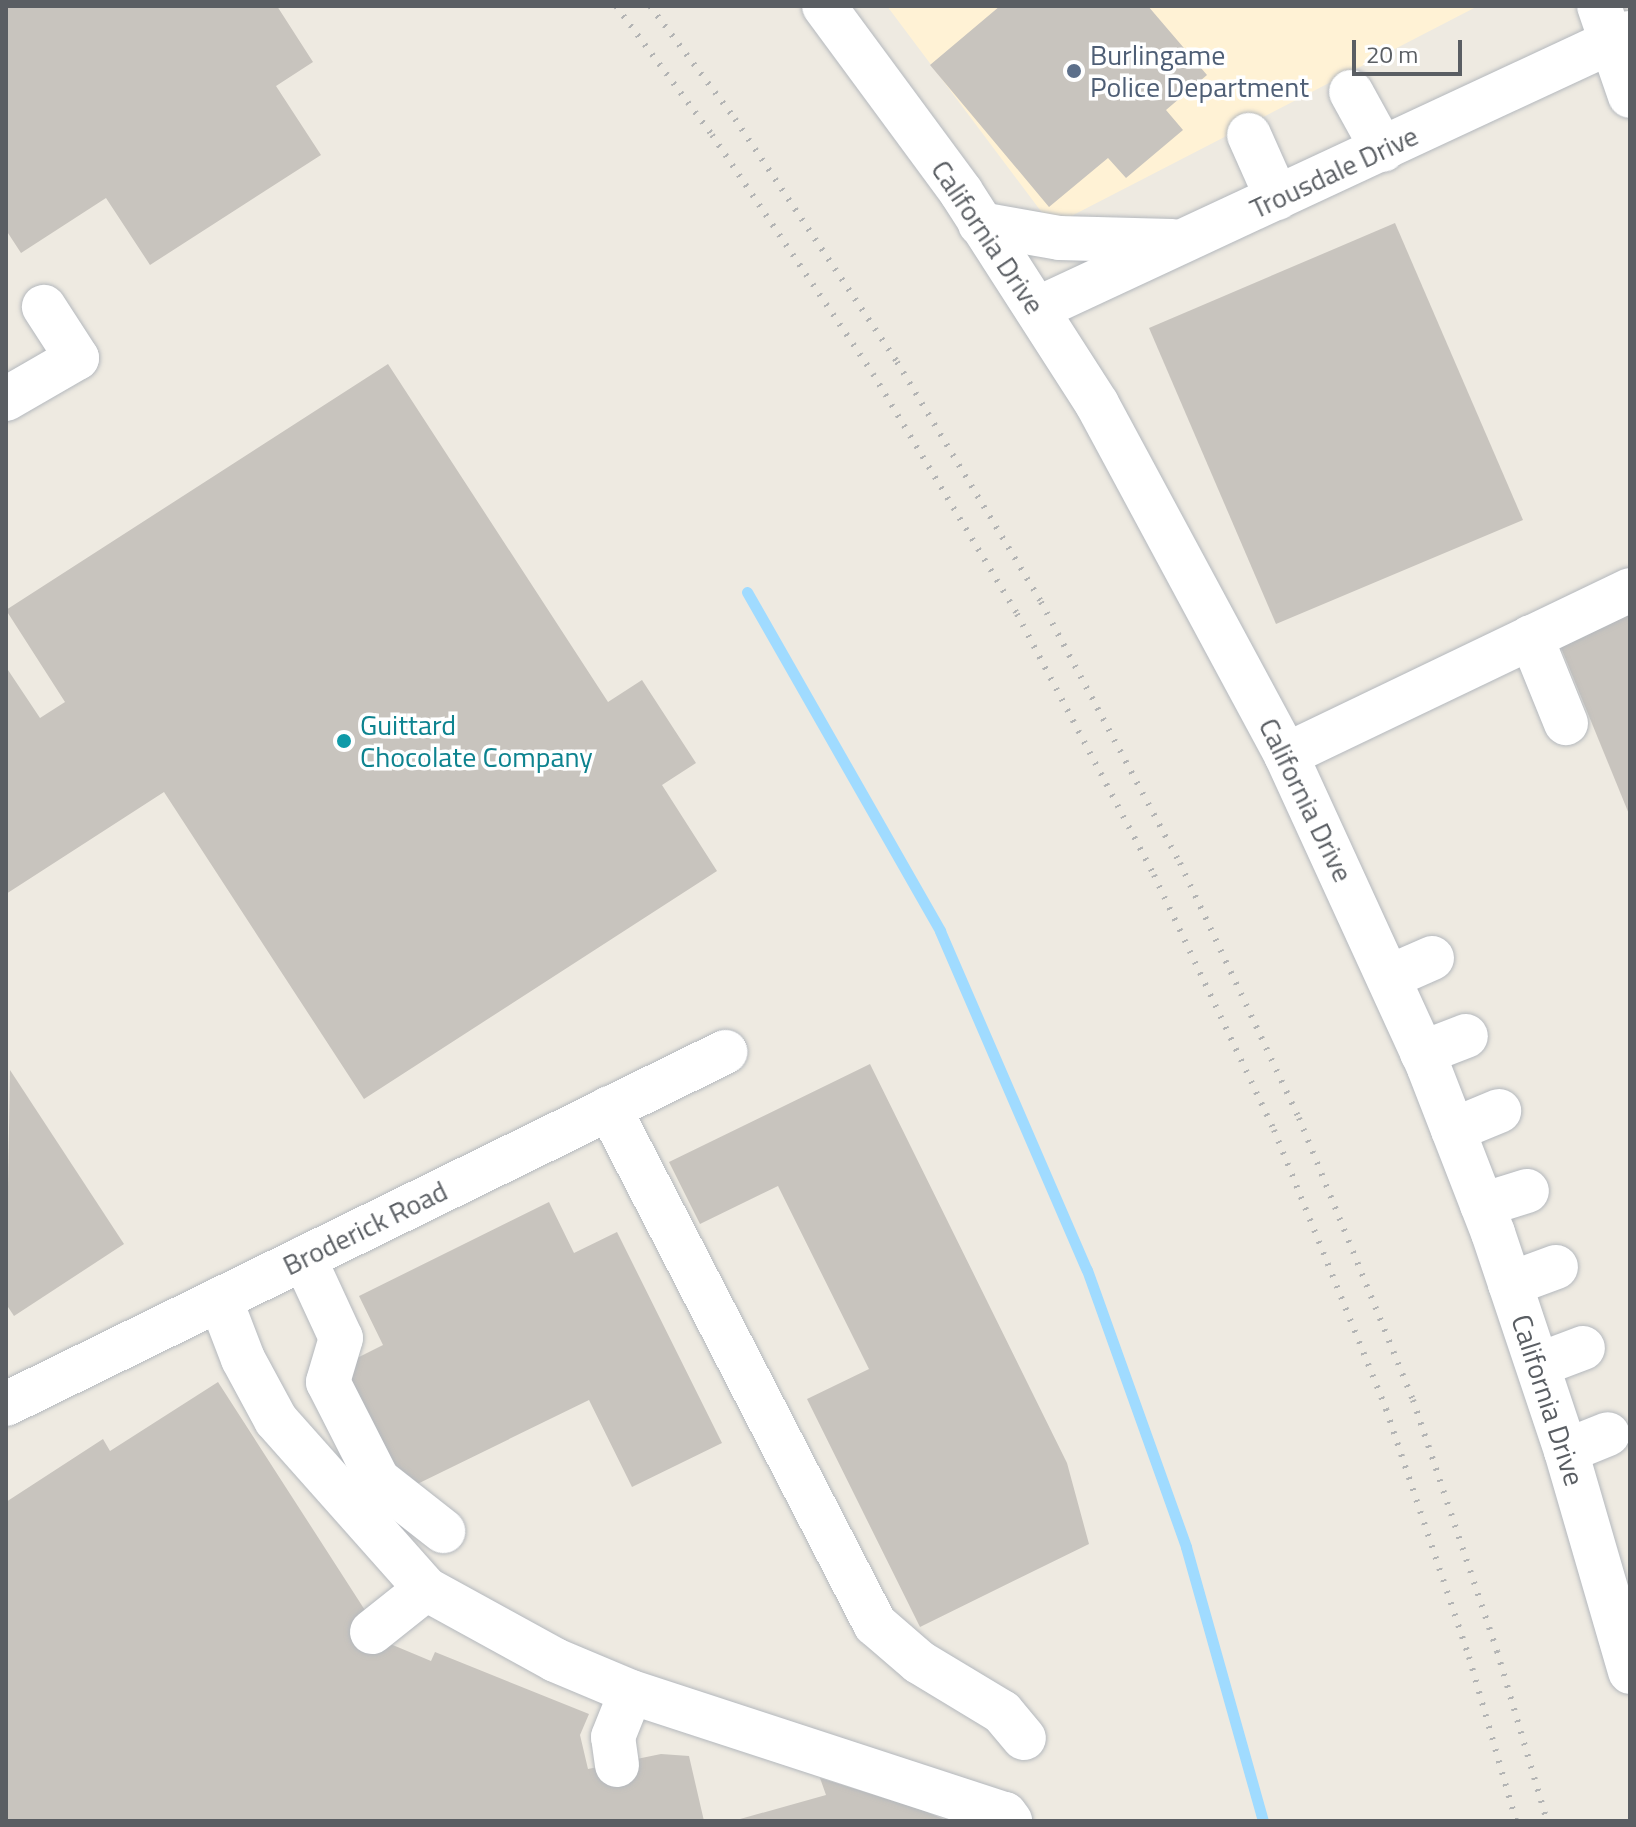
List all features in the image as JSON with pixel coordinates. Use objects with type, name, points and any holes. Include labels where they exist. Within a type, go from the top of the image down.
[{"type":"street","name":"California Drive","points":[[824,6],[870,42],[980,224],[1037,309],[1197,582],[1286,755],[1389,977],[1482,1205],[1566,1451],[1616,1566],[1630,1672]]},
{"type":"street","points":[[1614,27],[1630,96]]},
{"type":"street","name":"Trousdale Drive","points":[[1037,309],[1383,150],[1614,27]]},
{"type":"street","points":[[1351,92],[1383,150]]},
{"type":"street","points":[[1249,135],[1277,198]]},
{"type":"street","points":[[980,224],[1059,238],[1182,241]]},
{"type":"street","points":[[21,384],[77,358],[44,307]]},
{"type":"street","points":[[1286,755],[1630,590]]},
{"type":"street","points":[[1531,637],[1566,723]]},
{"type":"street","points":[[1389,977],[1432,958]]},
{"type":"street","points":[[1422,1053],[1466,1036]]},
{"type":"street","name":"Broderick Road","points":[[11,1392],[220,1299],[725,1052]]},
{"type":"street","points":[[609,1108],[875,1624],[919,1662],[1002,1712],[1024,1738]]},
{"type":"street","points":[[1453,1130],[1499,1111]]},
{"type":"street","points":[[1482,1205],[1527,1191]]},
{"type":"street","points":[[304,1258],[341,1338],[328,1382],[378,1480],[443,1531]]},
{"type":"street","points":[[1510,1284],[1556,1267]]},
{"type":"street","points":[[220,1299],[243,1359],[276,1420],[426,1589],[555,1660],[631,1692],[1005,1814],[1010,1821]]},
{"type":"street","points":[[1538,1365],[1583,1348]]},
{"type":"street","points":[[1566,1451],[1608,1434]]},
{"type":"street","points":[[372,1632],[426,1589]]},
{"type":"street","points":[[617,1765],[613,1737],[631,1692]]},
{"type":"shaded area","points":[[887,6],[1478,6],[1052,226]]},
{"type":"building","points":[[6,6],[277,6],[313,62],[276,86],[321,155],[150,265],[106,198],[21,253],[6,230]]},
{"type":"building","points":[[1000,6],[1148,6],[1207,75],[1166,110],[1183,130],[1126,178],[1108,158],[1049,207],[930,65]]},
{"type":"building","points":[[1395,223],[1523,520],[1276,624],[1149,328]]},
{"type":"building","name":"Guittard Chocolate Company","points":[[388,364],[608,702],[642,680],[696,763],[662,785],[717,871],[364,1099],[164,792],[6,894],[6,667],[40,718],[65,702],[6,610]]},
{"type":"building","points":[[1630,607],[1630,814],[1629,814],[1557,638]]},
{"type":"building","points":[[870,1064],[1067,1463],[1089,1544],[920,1627],[807,1399],[869,1369],[778,1186],[700,1224],[669,1162]]},
{"type":"building","points":[[10,1070],[124,1244],[14,1316],[6,1304]]},
{"type":"building","points":[[549,1202],[574,1253],[617,1232],[722,1443],[632,1487],[589,1400],[405,1490],[343,1365],[383,1345],[359,1296]]},
{"type":"building","points":[[218,1382],[370,1618],[376,1638],[431,1661],[435,1652],[589,1714],[580,1735],[588,1769],[661,1754],[689,1756],[704,1821],[6,1821],[6,1502],[103,1439],[110,1451]]},
{"type":"building","points":[[820,1778],[948,1821],[733,1821],[826,1795]]},
{"type":"waterway","points":[[747,592],[940,931],[1087,1270],[1186,1547],[1263,1821]]},
{"type":"railway","points":[[616,6],[712,135],[873,374],[1017,614],[1154,875],[1274,1130],[1386,1409],[1469,1657],[1516,1821]]},
{"type":"railway","points":[[650,6],[735,119],[897,362],[1041,602],[1180,863],[1299,1118],[1413,1400],[1497,1651],[1547,1821]]},
{"type":"place","name":"Burlingame Police Department","points":[[1074,71]]},
{"type":"place","name":"Guittard Chocolate Company","points":[[344,741]]}]
